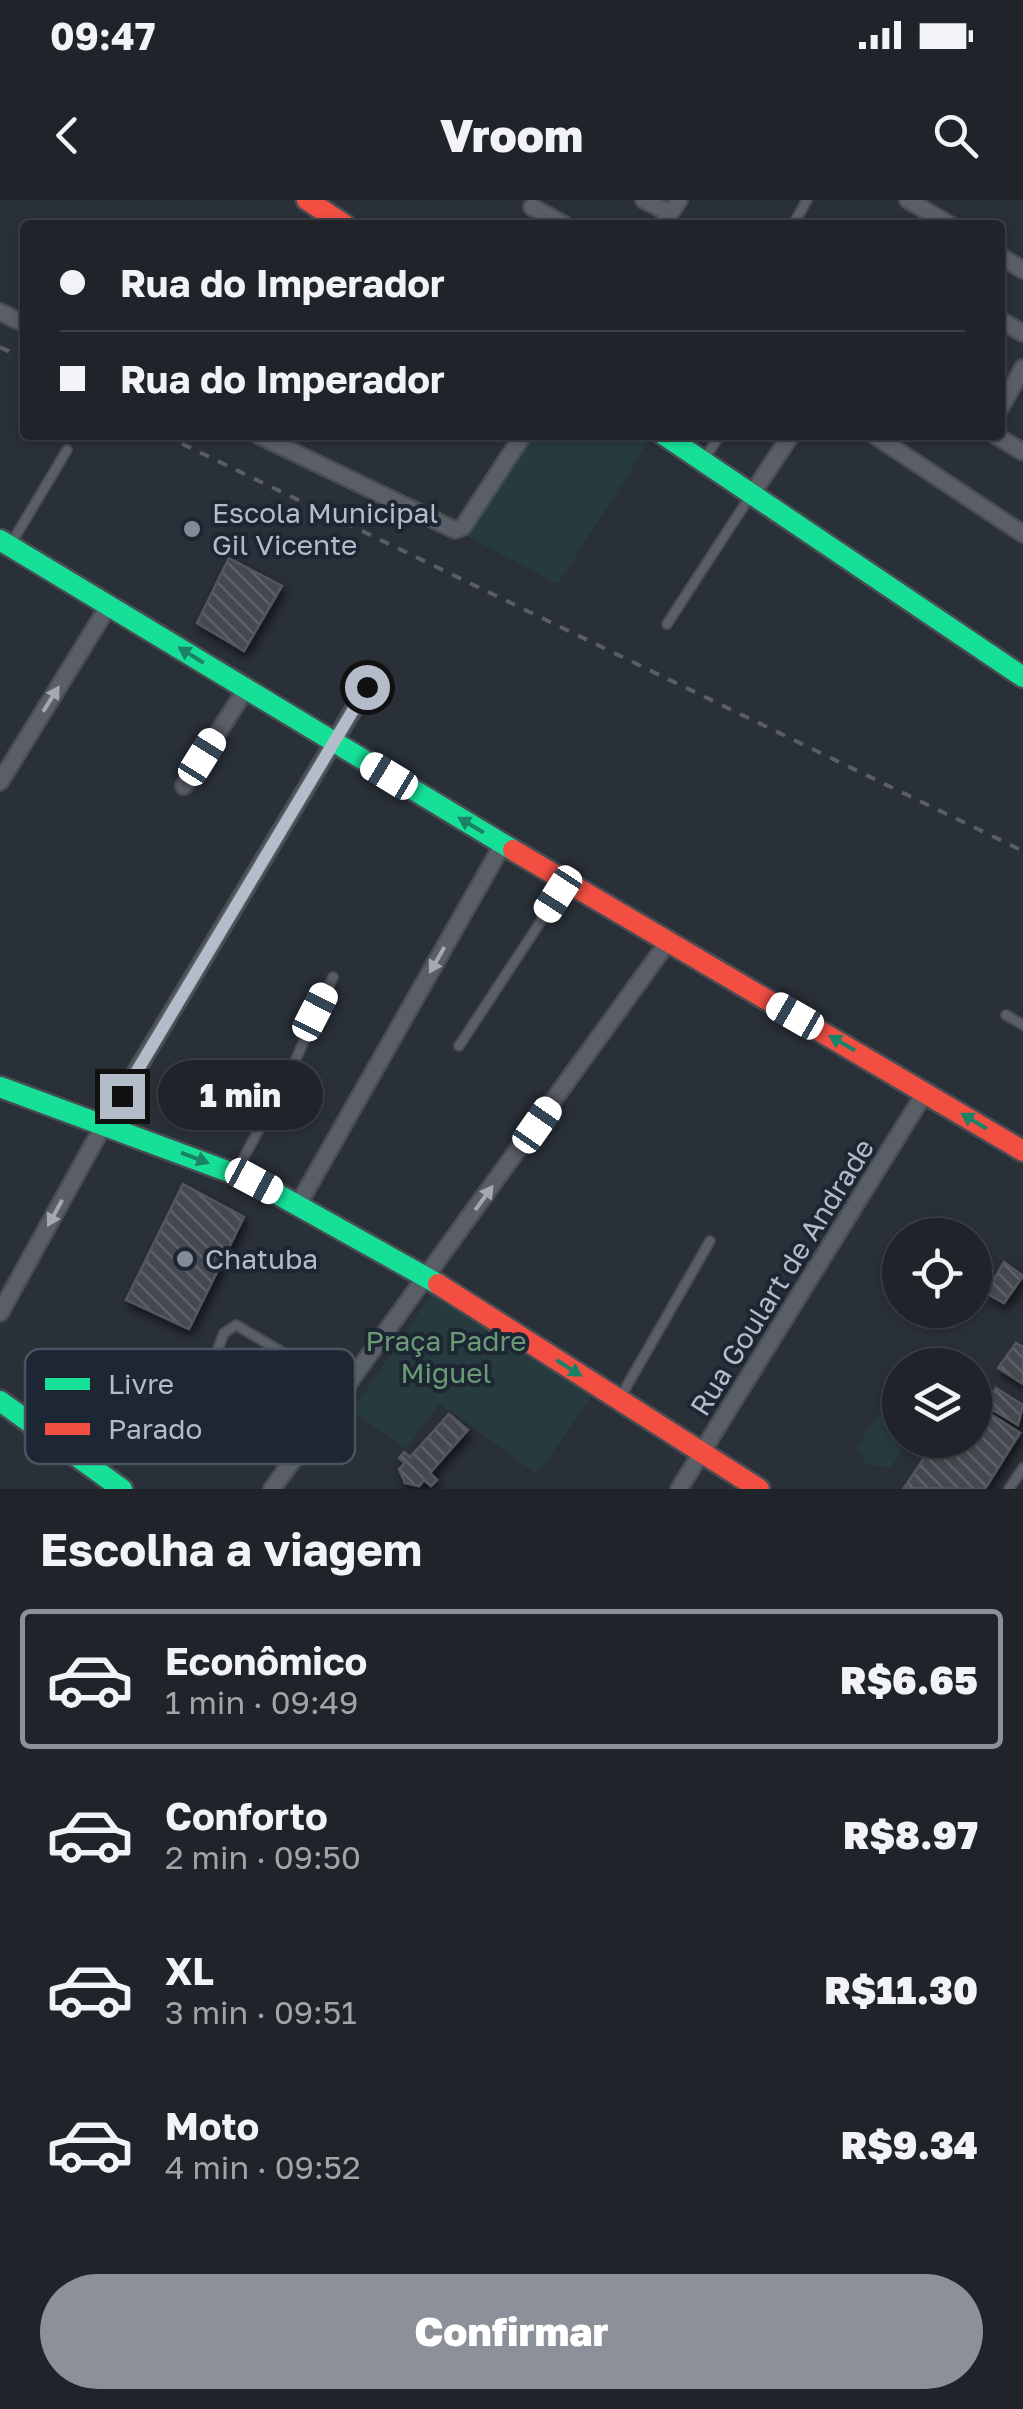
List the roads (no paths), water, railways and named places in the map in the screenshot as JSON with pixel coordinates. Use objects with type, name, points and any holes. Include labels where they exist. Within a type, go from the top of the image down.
[{"type":"main road","points":[[307,200],[337,220]]},
{"type":"main road","points":[[672,440],[1023,677]]},
{"type":"main road","points":[[5,543],[566,882],[1023,1150]]},
{"type":"main road","points":[[0,1087],[102,1128],[235,1174],[298,1204],[428,1277],[759,1489]]},
{"type":"main road","points":[[0,1401],[25,1419]]},
{"type":"main road","points":[[87,1464],[122,1489]]},
{"type":"street","points":[[644,200],[670,213]]},
{"type":"street","points":[[908,200],[936,220]]},
{"type":"street","points":[[532,208],[555,220]]},
{"type":"street","points":[[1005,399],[1023,368]]},
{"type":"street","points":[[268,440],[451,530],[463,527],[521,440]]},
{"type":"street","points":[[752,494],[788,440]]},
{"type":"street","points":[[882,440],[1023,534]]},
{"type":"street","points":[[0,782],[104,602]]},
{"type":"street","points":[[0,1313],[102,1128],[367,687]]},
{"type":"street","points":[[184,786],[246,688]]},
{"type":"street","points":[[298,1204],[503,844]]},
{"type":"street","points":[[355,1376],[668,942]]},
{"type":"street","name":"Rua Goulart de Andrade","points":[[679,1489],[926,1091]]},
{"type":"street","points":[[272,1489],[290,1464]]},
{"type":"lane","points":[[703,461],[717,440]]},
{"type":"lane","points":[[5,543],[67,450]]},
{"type":"lane","points":[[667,624],[752,494]]},
{"type":"lane","points":[[459,1046],[566,882]]},
{"type":"lane","points":[[235,1174],[290,1072],[333,978]]},
{"type":"lane","points":[[1006,1015],[1023,1025]]},
{"type":"lane","points":[[618,1400],[710,1241]]},
{"type":"lane","points":[[218,1349],[224,1333],[236,1325],[277,1349]]},
{"type":"lane","points":[[1009,1489],[1023,1468]]},
{"type":"railway","points":[[0,347],[20,357]]},
{"type":"railway","points":[[174,440],[1023,851]]},
{"type":"place","name":"Escola Municipal Gil Vicente","points":[[192,529]]},
{"type":"place","name":"Chatuba","points":[[185,1259]]},
{"type":"park label","name":"Praça Padre Miguel","points":[[446,1357]]}]
